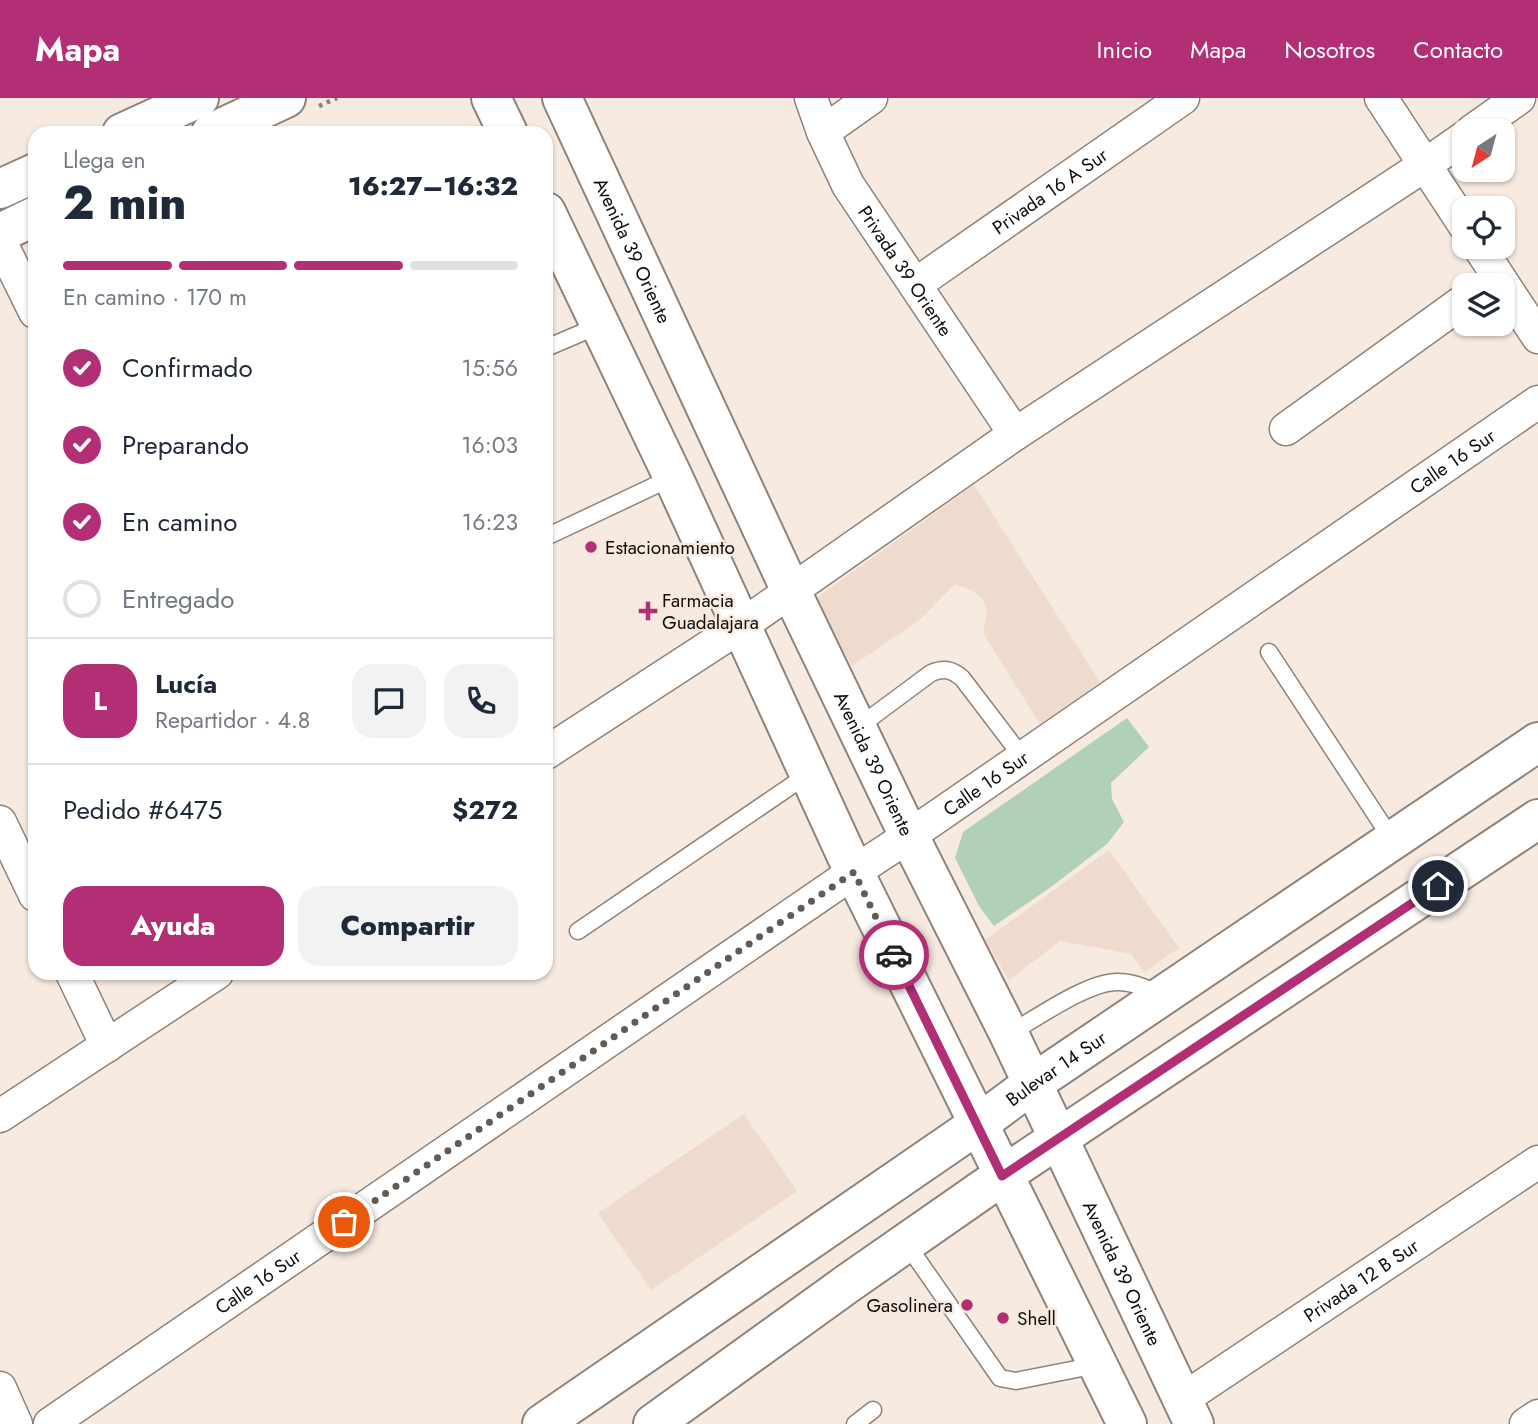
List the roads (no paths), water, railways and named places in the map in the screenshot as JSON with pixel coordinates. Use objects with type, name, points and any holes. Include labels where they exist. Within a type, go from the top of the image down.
[{"type":"main road","points":[[163,126],[210,118],[286,98]]},
{"type":"main road","points":[[491,98],[505,126]]},
{"type":"main road","name":"Avenida 39 Oriente","points":[[562,98],[791,591],[909,836],[1009,1034],[1188,1412]]},
{"type":"main road","points":[[0,189],[28,176]]},
{"type":"main road","points":[[0,233],[28,219]]},
{"type":"main road","points":[[553,227],[673,477],[854,872],[1002,1176],[1127,1424]]},
{"type":"main road","name":"Bulevar 14 Sur","points":[[542,1424],[978,1125],[1032,1084],[1538,742]]},
{"type":"main road","points":[[653,1424],[1002,1176],[1538,819]]},
{"type":"street","name":"Privada 39 Oriente","points":[[811,98],[823,132],[848,185],[1015,434]]},
{"type":"street","points":[[823,132],[871,98]]},
{"type":"street","name":"Privada 16 A Sur","points":[[916,284],[1183,98]]},
{"type":"street","points":[[1381,98],[1452,206]]},
{"type":"street","points":[[1489,119],[1519,98]]},
{"type":"street","points":[[553,742],[741,626],[1015,434],[1452,146]]},
{"type":"street","points":[[0,241],[28,298]]},
{"type":"street","points":[[1286,429],[1452,309]]},
{"type":"street","points":[[1515,309],[1538,337]]},
{"type":"street","name":"Calle 16 Sur","points":[[50,1424],[1538,402]]},
{"type":"street","points":[[0,822],[28,880]]},
{"type":"street","points":[[75,980],[107,1046]]},
{"type":"street","points":[[0,1116],[206,980]]},
{"type":"street","name":"Privada 12 B Sur","points":[[1188,1412],[1538,1162]]},
{"type":"street","points":[[0,1388],[16,1424]]},
{"type":"street","points":[[1526,1424],[1538,1416]]},
{"type":"lane","points":[[553,345],[600,325]]},
{"type":"lane","points":[[553,534],[673,477]]},
{"type":"lane","points":[[1269,652],[1393,841]]},
{"type":"lane","points":[[857,729],[931,673],[942,669],[953,671],[962,678],[1023,758]]},
{"type":"lane","points":[[578,931],[810,773]]},
{"type":"lane","points":[[1009,1034],[1094,985],[1125,982],[1164,996]]},
{"type":"lane","points":[[906,1243],[1000,1378],[1016,1381],[1097,1365]]},
{"type":"lane","points":[[855,1424],[873,1410]]},
{"type":"place","name":"Estacionamiento","points":[[591,547]]},
{"type":"place","name":"Farmacia Guadalajara","points":[[648,611]]},
{"type":"place","name":"Gasolinera","points":[[967,1305]]},
{"type":"place","name":"Shell","points":[[1003,1318]]}]
